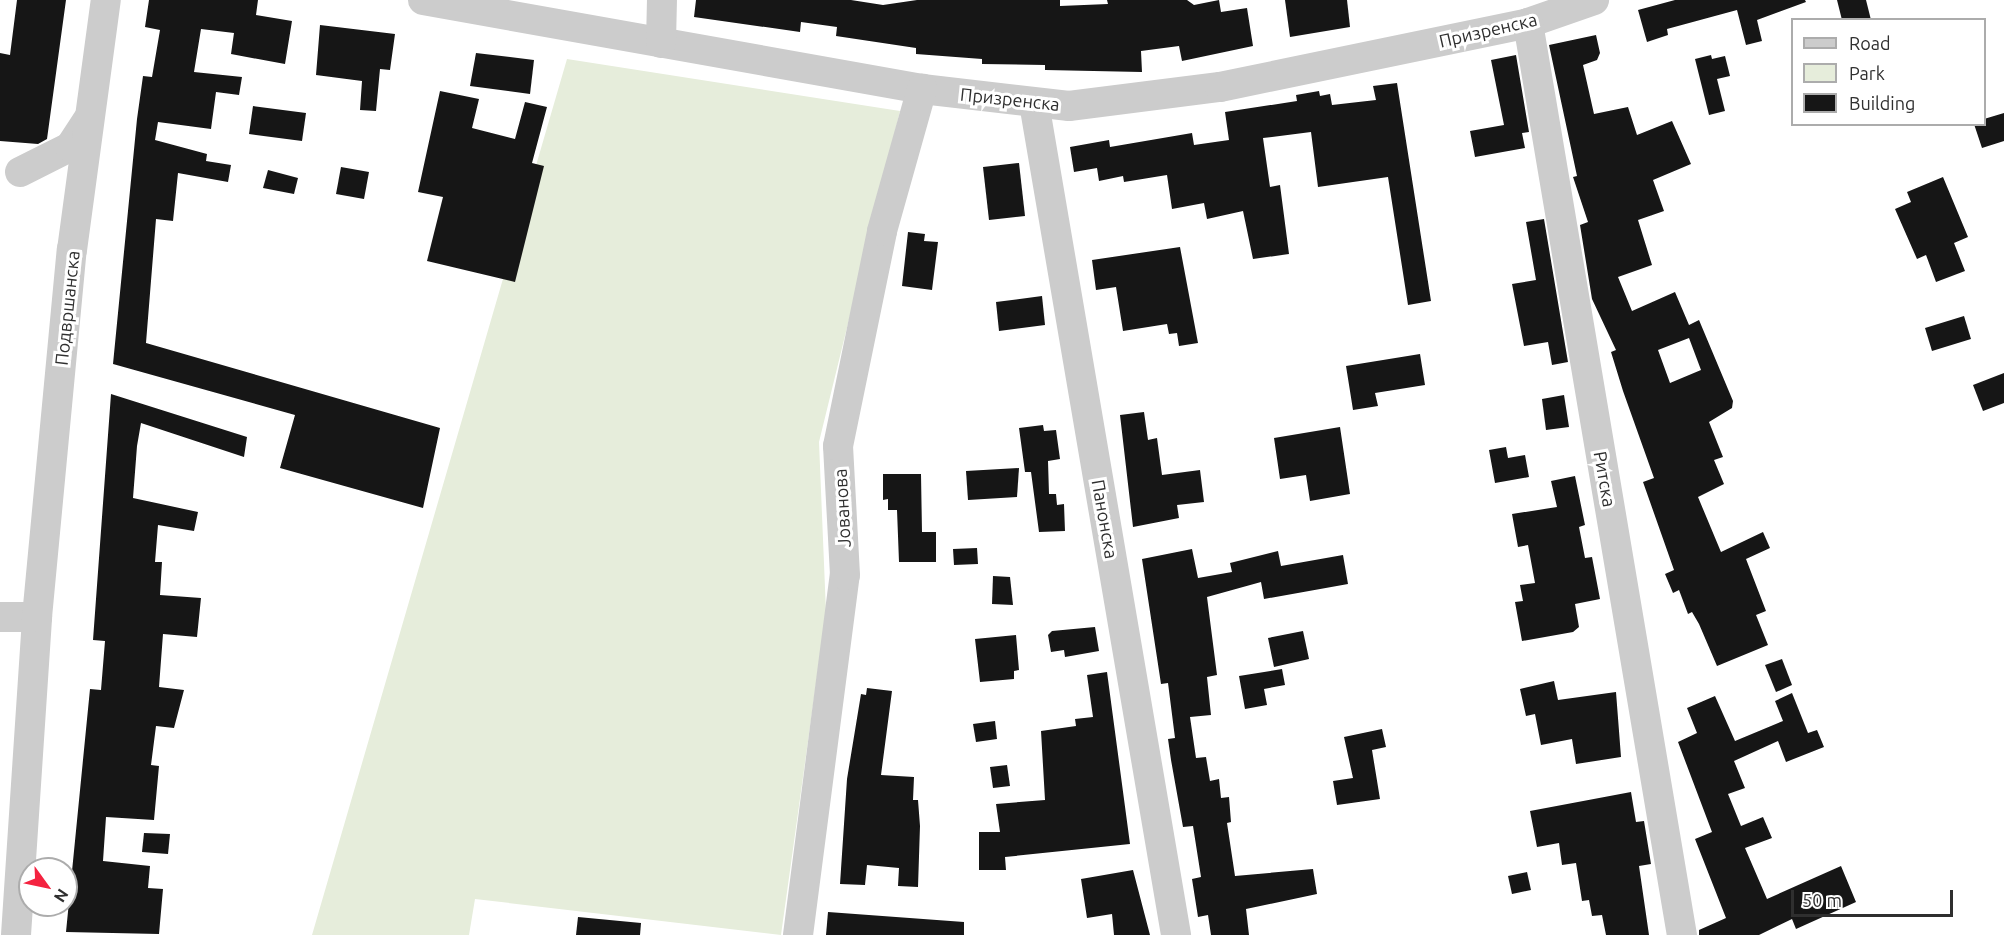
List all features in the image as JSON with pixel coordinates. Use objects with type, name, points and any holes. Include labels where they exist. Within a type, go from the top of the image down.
[{"type":"street","name":"Подвршанска","points":[[16,935],[37,617],[82,179],[106,0]]},
{"type":"street","name":"Призренска","points":[[423,0],[661,44],[922,88],[1069,106],[1162,97],[1528,23],[1594,0]]},
{"type":"street","points":[[661,44],[662,0]]},
{"type":"street","name":"Ритска","points":[[1528,23],[1682,935]]},
{"type":"street","name":"Јованова","points":[[798,935],[846,575],[838,446],[882,231],[922,88]]},
{"type":"street","name":"Панонска","points":[[1034,103],[1176,935]]},
{"type":"street","points":[[10,174],[70,147],[91,114]]},
{"type":"street","points":[[10,174],[82,179]]},
{"type":"street","points":[[0,617],[37,617]]},
{"type":"green space","points":[[567,59],[900,111],[819,442],[826,612],[781,935],[475,899],[469,935],[312,935]]},
{"type":"building","points":[[17,0],[66,0],[47,139],[38,144],[0,141],[0,53],[10,55]]},
{"type":"building","points":[[149,0],[258,0],[256,15],[292,21],[285,64],[231,54],[234,33],[201,29],[194,72],[242,77],[239,95],[216,92],[211,129],[158,122],[155,140],[207,154],[206,161],[231,165],[228,182],[178,173],[173,221],[156,219],[146,343],[440,428],[423,508],[280,468],[295,415],[113,364],[143,76],[152,77],[160,30],[145,27]]},
{"type":"building","points":[[696,0],[851,0],[883,5],[917,0],[1060,0],[1060,6],[1108,4],[1107,0],[1187,0],[1194,5],[1219,0],[1221,12],[1247,8],[1253,46],[1182,61],[1179,46],[1141,51],[1142,72],[1045,70],[1045,65],[982,64],[982,59],[916,54],[916,48],[836,36],[837,27],[801,22],[800,32],[694,17]]},
{"type":"building","points":[[1285,0],[1347,0],[1350,27],[1290,37]]},
{"type":"building","points":[[1675,0],[1805,0],[1806,2],[1757,20],[1762,41],[1746,45],[1737,10],[1667,29],[1668,35],[1647,42],[1638,10]]},
{"type":"building","points":[[1837,0],[1866,0],[1870,18],[1842,18]]},
{"type":"building","points":[[320,25],[395,34],[390,70],[380,69],[376,111],[360,110],[362,81],[316,75]]},
{"type":"building","points":[[1596,35],[1600,53],[1597,60],[1583,65],[1594,114],[1628,107],[1637,135],[1672,121],[1691,164],[1653,180],[1664,211],[1638,220],[1652,265],[1618,277],[1632,311],[1675,292],[1689,325],[1699,320],[1733,401],[1732,408],[1709,422],[1723,457],[1714,460],[1724,484],[1698,497],[1721,552],[1763,532],[1770,548],[1746,559],[1766,611],[1756,615],[1768,645],[1717,666],[1699,624],[1692,612],[1688,614],[1679,590],[1673,593],[1665,574],[1674,570],[1643,482],[1654,478],[1611,352],[1616,350],[1592,299],[1580,225],[1588,222],[1573,177],[1577,176],[1549,45]],"holes":[[[1689,338],[1701,370],[1670,383],[1658,350]]]},
{"type":"building","points":[[476,53],[534,60],[530,94],[470,86]]},
{"type":"building","points":[[1516,55],[1529,132],[1522,133],[1525,148],[1475,157],[1470,131],[1504,125],[1491,60]]},
{"type":"building","points":[[1711,55],[1712,59],[1725,56],[1730,76],[1717,79],[1725,111],[1709,115],[1695,59]]},
{"type":"building","points":[[1397,83],[1431,301],[1408,305],[1388,177],[1318,187],[1311,132],[1263,138],[1270,187],[1280,185],[1289,254],[1253,259],[1243,211],[1207,219],[1204,203],[1172,209],[1167,175],[1124,182],[1123,176],[1099,181],[1097,168],[1074,172],[1070,147],[1109,140],[1110,147],[1192,133],[1194,145],[1229,140],[1225,112],[1297,101],[1296,95],[1319,91],[1320,96],[1330,94],[1332,105],[1376,100],[1373,86]]},
{"type":"building","points":[[440,91],[479,99],[472,128],[515,139],[525,102],[547,107],[532,163],[544,166],[515,282],[427,261],[443,197],[418,192]]},
{"type":"building","points":[[253,106],[306,113],[302,141],[249,134]]},
{"type":"building","points":[[2004,113],[2004,141],[1982,148],[1975,126],[1986,126],[1986,118]]},
{"type":"building","points":[[1019,163],[1025,216],[989,220],[983,167]]},
{"type":"building","points":[[341,167],[369,172],[364,199],[336,194]]},
{"type":"building","points":[[268,170],[298,178],[294,194],[263,188]]},
{"type":"building","points":[[1943,177],[1968,237],[1954,243],[1965,271],[1936,282],[1926,255],[1917,259],[1895,209],[1911,202],[1907,192]]},
{"type":"building","points":[[1544,219],[1568,362],[1552,365],[1548,342],[1524,346],[1512,284],[1536,280],[1526,222]]},
{"type":"building","points":[[908,232],[925,234],[924,241],[938,242],[932,290],[902,286]]},
{"type":"building","points":[[1180,247],[1198,343],[1179,346],[1177,333],[1169,334],[1167,324],[1123,331],[1116,287],[1096,290],[1092,260]]},
{"type":"building","points":[[1042,296],[1045,325],[999,331],[996,302]]},
{"type":"building","points":[[1964,316],[1971,339],[1932,351],[1925,328]]},
{"type":"building","points":[[1420,354],[1425,385],[1375,393],[1378,406],[1353,410],[1346,366]]},
{"type":"building","points":[[2004,373],[2004,403],[1983,411],[1973,385]]},
{"type":"building","points":[[111,394],[247,437],[244,457],[141,423],[133,498],[198,512],[194,531],[158,525],[155,562],[162,562],[160,595],[201,598],[197,637],[163,634],[159,687],[184,690],[174,728],[156,726],[151,765],[159,766],[154,820],[106,817],[103,861],[150,866],[148,888],[163,889],[159,934],[66,932],[67,917],[78,917],[78,857],[73,857],[90,689],[101,690],[105,641],[93,640]]},
{"type":"building","points":[[1564,395],[1569,427],[1546,430],[1542,399]]},
{"type":"building","points":[[1144,412],[1148,440],[1157,438],[1162,475],[1200,470],[1204,502],[1177,505],[1179,518],[1133,527],[1120,415]]},
{"type":"building","points":[[1043,425],[1044,431],[1056,430],[1060,459],[1048,461],[1049,494],[1056,494],[1057,505],[1064,504],[1065,531],[1039,532],[1031,472],[1025,472],[1019,428]]},
{"type":"building","points":[[1340,427],[1350,494],[1310,501],[1306,475],[1280,479],[1274,438]]},
{"type":"building","points":[[1506,447],[1508,458],[1525,455],[1529,477],[1495,483],[1489,450]]},
{"type":"building","points":[[1019,468],[1017,497],[968,500],[966,471]]},
{"type":"building","points":[[883,474],[921,474],[922,532],[936,532],[936,562],[899,562],[897,510],[888,510],[888,499],[883,500]]},
{"type":"building","points":[[1575,476],[1585,525],[1579,527],[1585,558],[1592,557],[1600,599],[1575,604],[1579,627],[1573,632],[1522,641],[1515,602],[1523,601],[1520,585],[1535,583],[1528,545],[1518,547],[1512,514],[1557,507],[1551,481]]},
{"type":"building","points":[[977,548],[978,564],[954,565],[953,549]]},
{"type":"building","points":[[1192,549],[1198,578],[1232,572],[1230,563],[1278,551],[1281,566],[1343,555],[1348,584],[1264,599],[1261,582],[1207,597],[1217,675],[1207,677],[1211,715],[1190,717],[1196,758],[1206,757],[1210,781],[1219,779],[1221,798],[1229,797],[1231,822],[1227,823],[1235,876],[1313,869],[1317,894],[1246,909],[1249,935],[1211,935],[1208,915],[1198,917],[1192,879],[1201,877],[1193,826],[1183,827],[1171,760],[1168,739],[1175,738],[1168,683],[1161,684],[1142,559]]},
{"type":"building","points":[[993,576],[1010,577],[1013,605],[992,604]]},
{"type":"building","points":[[1095,627],[1099,651],[1065,657],[1064,650],[1051,652],[1048,635],[1052,631]]},
{"type":"building","points":[[1303,631],[1309,659],[1274,667],[1268,638]]},
{"type":"building","points":[[1016,635],[1019,670],[1014,671],[1014,679],[980,682],[975,639]]},
{"type":"building","points":[[1782,659],[1792,685],[1776,692],[1765,665]]},
{"type":"building","points":[[1282,669],[1285,685],[1264,689],[1267,705],[1245,709],[1239,676]]},
{"type":"building","points":[[1107,672],[1130,844],[1005,857],[1006,870],[979,870],[979,832],[1000,832],[996,804],[1045,800],[1041,731],[1076,726],[1075,719],[1093,717],[1087,675]]},
{"type":"building","points":[[1554,681],[1558,700],[1616,692],[1621,757],[1576,764],[1572,739],[1541,745],[1535,714],[1526,716],[1520,689]]},
{"type":"building","points":[[867,688],[892,691],[881,775],[914,777],[913,800],[918,800],[920,826],[918,887],[898,886],[899,868],[867,865],[865,885],[840,884],[847,779],[861,694],[866,695]]},
{"type":"building","points":[[1792,693],[1808,733],[1817,730],[1824,747],[1786,762],[1778,741],[1734,761],[1745,788],[1728,794],[1741,826],[1763,817],[1772,838],[1745,848],[1767,899],[1841,866],[1856,902],[1796,929],[1792,919],[1759,935],[1699,935],[1699,930],[1726,918],[1695,839],[1712,832],[1678,742],[1697,733],[1687,708],[1715,696],[1735,741],[1783,721],[1775,701]]},
{"type":"building","points":[[995,721],[997,739],[976,742],[973,724]]},
{"type":"building","points":[[1382,729],[1386,747],[1372,750],[1380,799],[1337,805],[1333,781],[1353,778],[1344,737]]},
{"type":"building","points":[[1007,765],[1010,786],[993,788],[990,767]]},
{"type":"building","points":[[1631,792],[1636,822],[1644,821],[1651,864],[1639,866],[1649,935],[1606,935],[1602,915],[1592,916],[1589,900],[1582,901],[1576,863],[1562,865],[1559,843],[1537,847],[1530,811]]},
{"type":"building","points":[[144,833],[170,834],[168,854],[142,852]]},
{"type":"building","points":[[1133,870],[1150,935],[1114,935],[1112,914],[1087,918],[1081,879]]},
{"type":"building","points":[[1527,872],[1531,890],[1512,894],[1508,876]]},
{"type":"building","points":[[828,912],[964,922],[964,935],[826,935]]},
{"type":"building","points":[[578,917],[641,923],[640,935],[576,935]]}]
